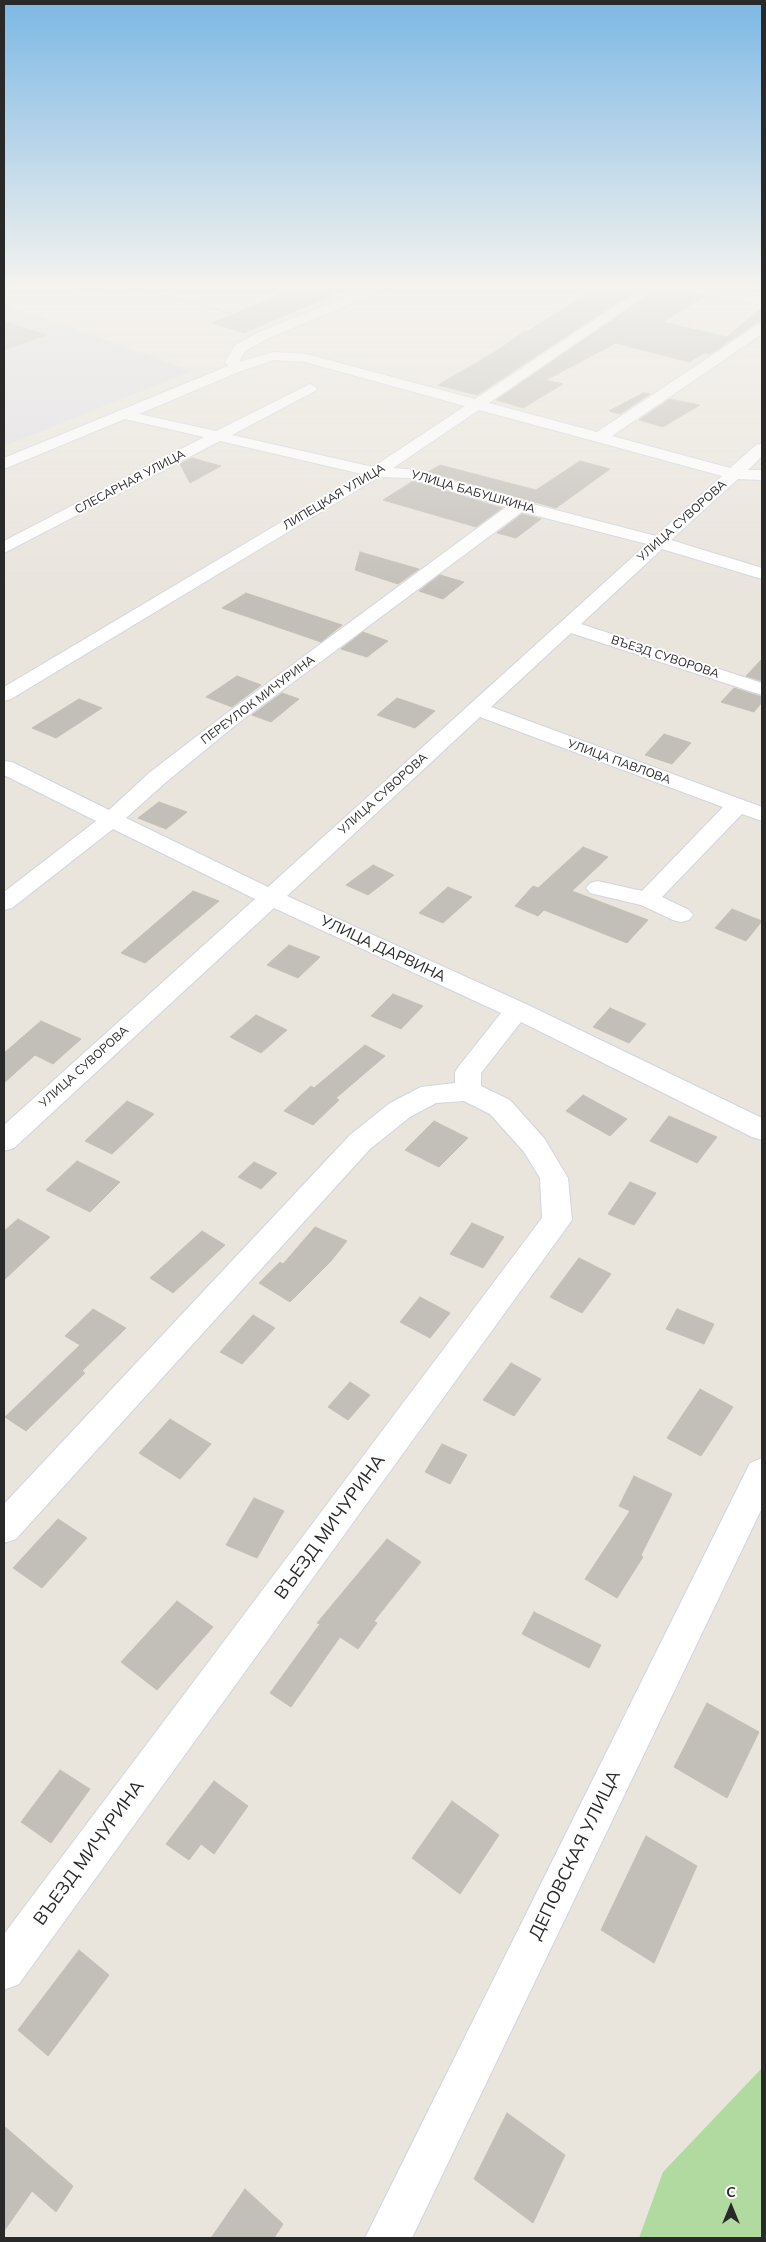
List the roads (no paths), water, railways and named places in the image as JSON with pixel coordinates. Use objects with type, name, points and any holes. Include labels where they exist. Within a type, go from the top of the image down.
[{"type":"street","points":[[4,464],[182,390]]},
{"type":"street","name":"СЛЕСАРНАЯ УЛИЦА","points":[[4,548],[307,390]]},
{"type":"street","points":[[420,390],[733,474],[762,475]]},
{"type":"street","name":"ЛИПЕЦКАЯ УЛИЦА","points":[[4,695],[376,472],[499,390]]},
{"type":"street","points":[[599,438],[671,390]]},
{"type":"street","name":"УЛИЦА БАБУШКИНА","points":[[121,414],[215,437],[376,472],[409,473],[519,506],[659,542],[762,574]]},
{"type":"street","name":"УЛИЦА СУВОРОВА","points":[[4,1141],[762,448]]},
{"type":"street","name":"ПЕРЕУЛОК МИЧУРИНА","points":[[4,903],[112,819],[157,778],[230,720],[519,506]]},
{"type":"street","name":"ВЪЕЗД СУВОРОВА","points":[[568,626],[762,689]]},
{"type":"street","name":"УЛИЦА ПАВЛОВА","points":[[476,709],[762,814]]},
{"type":"street","name":"УЛИЦА ДАРВИНА","points":[[4,767],[270,897],[517,1010],[762,1130]]},
{"type":"street","points":[[647,899],[738,805]]},
{"type":"street","points":[[598,888],[613,893],[647,899],[681,915]]},
{"type":"street","points":[[4,1528],[360,1142],[400,1110],[431,1094],[468,1090],[468,1072],[517,1010]]},
{"type":"street","name":"ВЪЕЗД МИЧУРИНА","points":[[4,1969],[557,1220],[554,1178],[534,1145],[500,1107],[468,1090]]},
{"type":"street","name":"ДЕПОВСКАЯ УЛИЦА","points":[[388,2238],[762,1473]]}]
